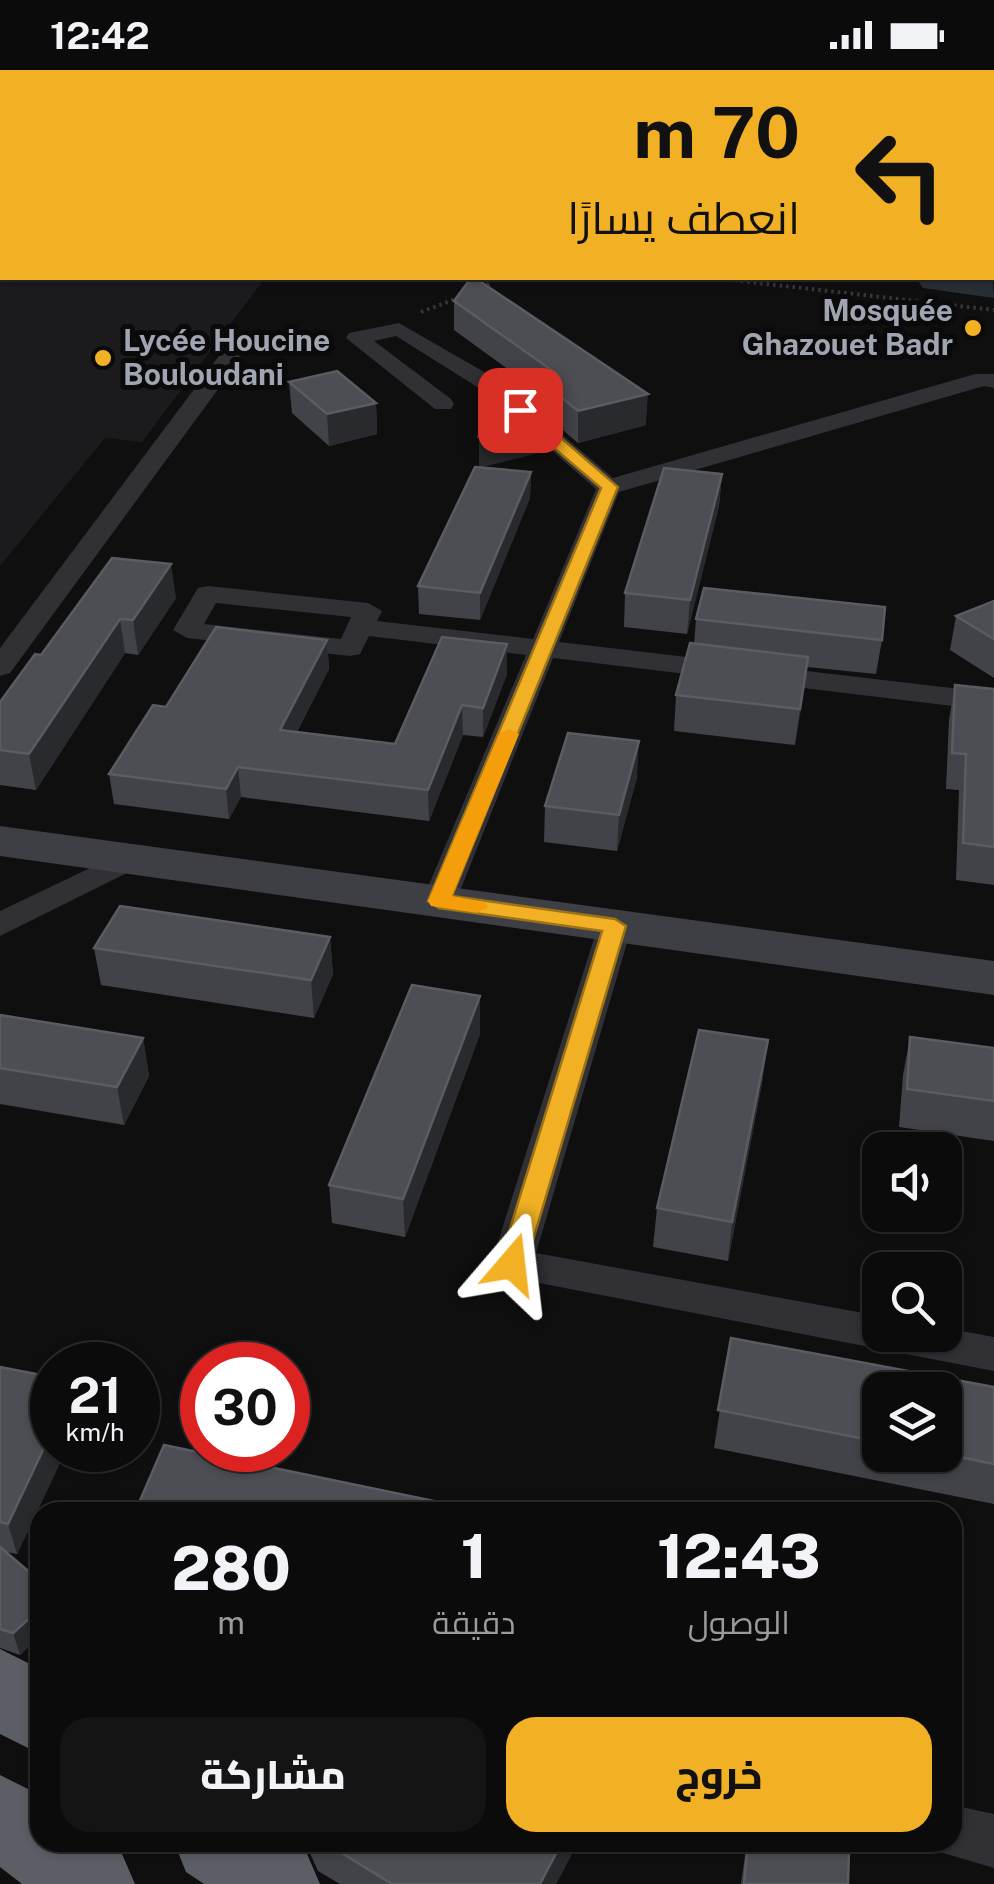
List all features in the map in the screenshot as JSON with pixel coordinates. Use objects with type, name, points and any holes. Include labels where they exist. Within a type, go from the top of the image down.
[{"type":"highway","points":[[0,1686],[30,1708]]},
{"type":"highway","points":[[0,1816],[30,1838]]},
{"type":"highway","points":[[49,1852],[92,1884]]},
{"type":"highway","points":[[231,1852],[277,1884]]},
{"type":"street","points":[[443,404],[357,338],[399,329],[490,385],[610,487]]},
{"type":"street","points":[[0,667],[230,357]]},
{"type":"street","points":[[610,487],[983,379],[994,381]]},
{"type":"street","points":[[439,901],[610,487]]},
{"type":"street","points":[[208,594],[368,611],[360,626],[350,648],[187,630],[208,594]]},
{"type":"street","points":[[360,626],[994,702]]},
{"type":"street","points":[[0,841],[994,978]]},
{"type":"street","points":[[0,926],[132,858]]},
{"type":"street","points":[[615,926],[512,1264],[862,1330]]},
{"type":"street","points":[[962,1348],[994,1354]]},
{"type":"street","points":[[962,1833],[994,1840]]},
{"type":"path","points":[[399,329],[400,320],[490,286],[494,280]]},
{"type":"path","points":[[732,280],[994,310]]},
{"type":"shaded area","name":"Lycée Houcine Bouloudani","points":[[0,280],[264,280],[142,442],[105,438],[0,566]]},
{"type":"building","points":[[470,280],[478,280],[648,394],[578,411],[538,378],[557,374],[454,301]]},
{"type":"building","points":[[337,371],[376,403],[327,414],[289,382]]},
{"type":"building","points":[[513,390],[547,419],[479,436],[500,394]]},
{"type":"building","points":[[475,467],[531,472],[480,593],[418,586]]},
{"type":"building","points":[[664,468],[722,474],[690,600],[625,593]]},
{"type":"building","points":[[112,558],[171,564],[133,620],[120,619],[29,754],[0,750],[0,702],[35,654],[41,655]]},
{"type":"building","points":[[704,588],[885,607],[882,640],[696,619]]},
{"type":"building","points":[[994,601],[994,639],[956,616]]},
{"type":"building","points":[[216,627],[327,640],[280,730],[395,744],[442,637],[507,644],[483,708],[462,705],[428,790],[238,767],[226,789],[109,774],[153,705],[166,707]]},
{"type":"building","points":[[690,643],[808,657],[800,709],[676,695]]},
{"type":"building","points":[[955,685],[994,689],[994,847],[963,843],[966,754],[952,753]]},
{"type":"building","points":[[568,733],[639,741],[619,815],[545,806]]},
{"type":"building","points":[[120,906],[330,937],[311,980],[94,948]]},
{"type":"building","points":[[412,985],[480,996],[403,1199],[329,1185]]},
{"type":"building","points":[[0,1015],[143,1038],[117,1087],[0,1068]]},
{"type":"building","points":[[699,1030],[768,1040],[732,1222],[657,1208]]},
{"type":"building","points":[[910,1037],[994,1048],[994,1101],[907,1089]]},
{"type":"building","points":[[731,1338],[913,1372],[862,1372],[862,1438],[718,1410]]},
{"type":"building","points":[[0,1367],[30,1373],[33,1472],[8,1524],[0,1522]]},
{"type":"building","points":[[962,1381],[994,1387],[994,1464],[962,1457]]},
{"type":"building","points":[[164,1445],[180,1448],[180,1472],[294,1472],[439,1502],[139,1502],[152,1472],[160,1472]]},
{"type":"building","points":[[0,1547],[30,1572],[30,1618],[13,1633],[0,1629]]},
{"type":"building","points":[[340,1852],[557,1852],[540,1884],[392,1884]]},
{"type":"building","points":[[747,1852],[849,1852],[848,1884],[744,1884]]},
{"type":"waterway","points":[[957,280],[994,284]]},
{"type":"slow traffic","points":[[477,907],[439,901],[509,734]]},
{"type":"place","name":"Mosquée Ghazouet Badr","points":[[973,328]]},
{"type":"place","name":"Lycée Houcine Bouloudani","points":[[103,358]]},
{"type":"route","points":[[512,1264],[615,926],[439,901],[610,487],[520,410]]}]
